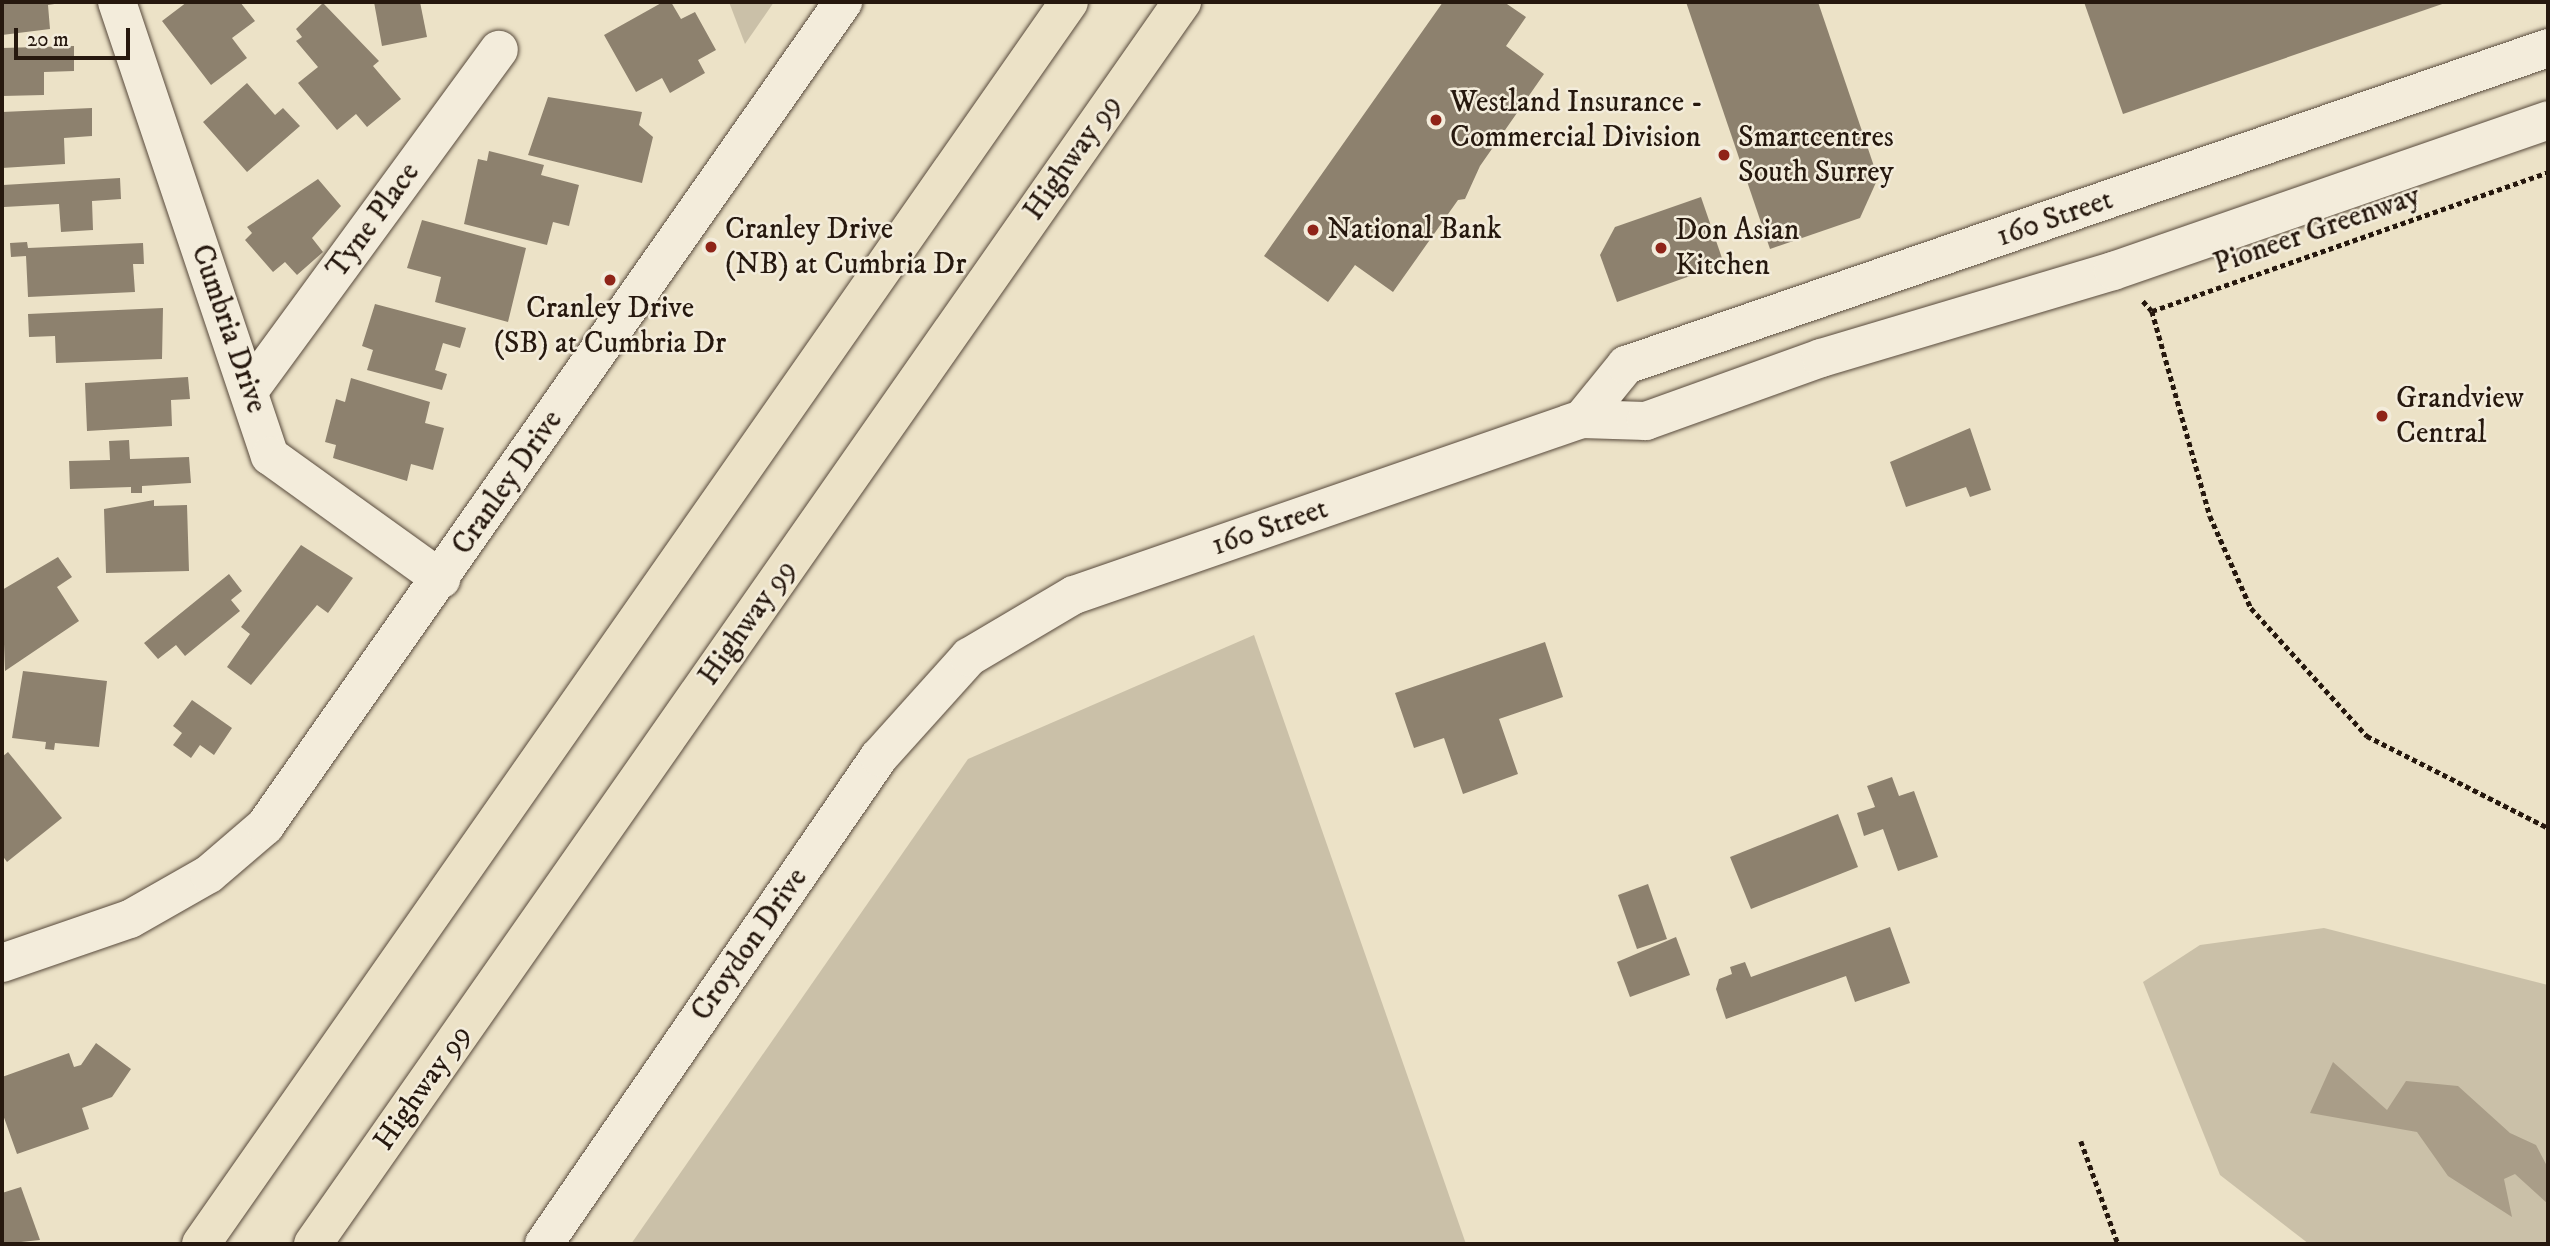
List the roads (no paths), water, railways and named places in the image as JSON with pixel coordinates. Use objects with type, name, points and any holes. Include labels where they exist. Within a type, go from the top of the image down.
[{"type":"highway","points":[[201,1244],[1069,2]]},
{"type":"highway","name":"Highway 99","points":[[313,1244],[1182,2]]},
{"type":"street","name":"Cumbria Drive","points":[[117,2],[270,456],[441,579]]},
{"type":"street","name":"Cranley Drive","points":[[2,963],[130,919],[208,874],[265,827],[843,2]]},
{"type":"street","name":"160 Street","points":[[1582,419],[1626,365],[2548,48]]},
{"type":"street","name":"Tyne Place","points":[[249,391],[499,50]]},
{"type":"street","name":"160 Street","points":[[968,657],[1074,595],[1582,419],[1646,421],[1821,358],[2113,271],[2548,120]]},
{"type":"street","name":"Croydon Drive","points":[[544,1244],[879,757],[968,657]]},
{"type":"place","name":"Westland Insurance - Commercial Division","points":[[1436,120]]},
{"type":"place","name":"Smartcentres South Surrey","points":[[1724,155]]},
{"type":"place","name":"National Bank","points":[[1313,230]]},
{"type":"place","name":"Cranley Drive (NB) at Cumbria Dr","points":[[711,247]]},
{"type":"place","name":"Don Asian Kitchen","points":[[1661,248]]},
{"type":"place","name":"Cranley Drive (SB) at Cumbria Dr","points":[[610,280]]},
{"type":"place","name":"Grandview Central","points":[[2382,416]]}]
